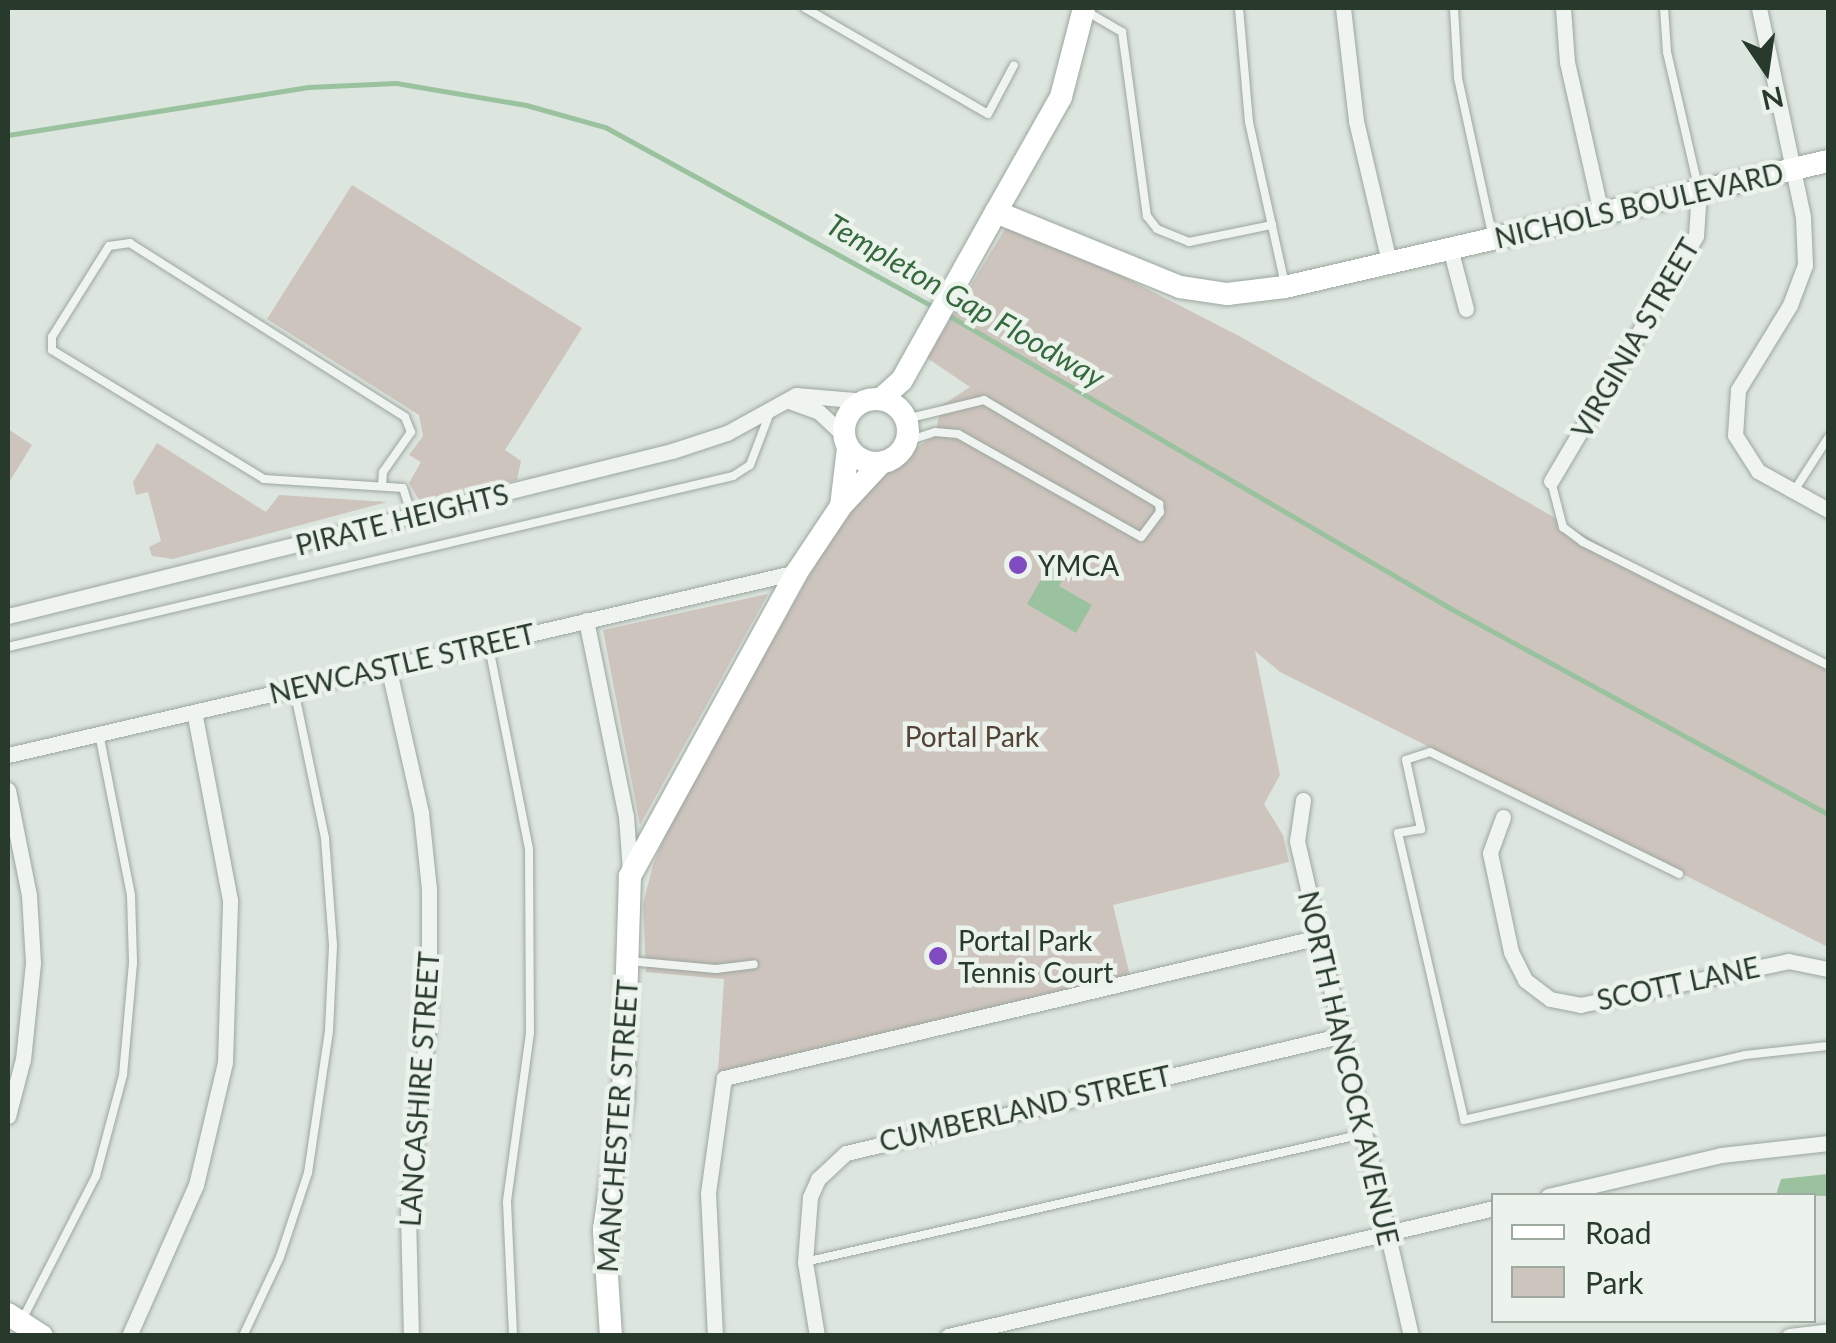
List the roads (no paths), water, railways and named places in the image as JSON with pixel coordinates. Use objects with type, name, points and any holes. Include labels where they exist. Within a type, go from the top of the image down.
[{"type":"street","points":[[1343,8],[1356,121],[1389,262]]},
{"type":"street","points":[[1563,8],[1567,62],[1600,213]]},
{"type":"street","points":[[1759,8],[1793,169],[1805,265],[1732,411],[1744,455],[1828,510]]},
{"type":"street","points":[[841,506],[852,410],[902,380],[1060,97],[1084,9]]},
{"type":"street","name":"NICHOLS BOULEVARD","points":[[996,212],[1198,290],[1246,294],[1828,161]]},
{"type":"street","name":"VIRGINIA STREET","points":[[1552,481],[1696,236],[1699,191]]},
{"type":"street","points":[[1450,248],[1466,309]]},
{"type":"street","points":[[630,876],[797,572],[841,506],[882,463],[906,424],[902,380]]},
{"type":"street","name":"PIRATE HEIGHTS","points":[[8,616],[709,440],[772,406],[810,394],[874,400]]},
{"type":"street","points":[[874,400],[906,424]]},
{"type":"street","points":[[789,401],[819,412],[862,460],[882,463]]},
{"type":"street","name":"NEWCASTLE STREET","points":[[8,754],[797,572]]},
{"type":"street","name":"MANCHESTER STREET","points":[[586,620],[626,816],[630,876],[623,1098],[604,1230],[611,1336]]},
{"type":"street","name":"LANCASHIRE STREET","points":[[388,666],[421,814],[429,903],[429,1012],[408,1214],[411,1336]]},
{"type":"street","points":[[129,1336],[196,1185],[225,1062],[230,900],[194,712]]},
{"type":"street","points":[[8,790],[28,894],[33,963],[23,1059],[8,1116]]},
{"type":"street","name":"NORTH HANCOCK AVENUE","points":[[1303,800],[1297,840],[1411,1336]]},
{"type":"street","name":"SCOTT LANE","points":[[1503,816],[1490,853],[1511,952],[1525,980],[1550,999],[1580,1005],[1788,960],[1828,970]]},
{"type":"street","points":[[716,1336],[708,1193],[724,1078],[1319,937]]},
{"type":"street","name":"CUMBERLAND STREET","points":[[816,1336],[805,1262],[810,1197],[818,1178],[846,1153],[1340,1036]]},
{"type":"street","points":[[1561,1193],[1721,1156],[1828,1143]]},
{"type":"street","points":[[948,1336],[1491,1209]]},
{"type":"street","points":[[14,1318],[42,1336]]},
{"type":"street","points":[[1018,1319],[1022,1336]]},
{"type":"street","points":[[1789,1336],[1828,1331]]},
{"type":"lane","points":[[805,8],[988,114],[1014,65]]},
{"type":"lane","points":[[1239,8],[1245,94],[1286,287]]},
{"type":"lane","points":[[1454,8],[1458,78],[1493,238]]},
{"type":"lane","points":[[1664,8],[1667,52],[1699,191]]},
{"type":"lane","points":[[1084,9],[1122,32],[1147,216],[1157,229],[1189,242],[1272,225]]},
{"type":"lane","points":[[382,486],[383,472],[412,432],[405,417],[130,243],[109,246],[52,337],[52,350],[269,481],[403,488],[412,516]]},
{"type":"lane","points":[[984,400],[1159,504],[1160,512],[1141,538],[958,434],[906,424],[984,400]]},
{"type":"lane","points":[[8,647],[733,476],[750,466],[772,406]]},
{"type":"lane","points":[[1794,490],[1828,438]]},
{"type":"lane","points":[[1552,481],[1563,527],[1583,542],[1828,665]]},
{"type":"lane","points":[[488,642],[529,849],[530,1033],[506,1217],[513,1336]]},
{"type":"lane","points":[[243,1336],[280,1256],[308,1173],[330,1016],[326,838],[294,690]]},
{"type":"lane","points":[[14,1318],[89,1191],[123,1075],[134,962],[131,896],[99,734]]},
{"type":"lane","points":[[1679,874],[1430,752],[1406,760],[1421,829],[1398,832],[1464,1120],[1745,1055],[1828,1046]]},
{"type":"lane","points":[[629,961],[716,969],[754,964]]},
{"type":"lane","points":[[805,1262],[1363,1134]]},
{"type":"waterway","name":"Templeton Gap Floodway","points":[[8,135],[308,87],[396,83],[526,105],[605,127],[934,307]]},
{"type":"waterway","name":"Templeton Gap Floodway","points":[[948,315],[1448,607],[1828,814]]},
{"type":"place","name":"YMCA","points":[[1018,565]]},
{"type":"place","name":"Portal Park Tennis Court","points":[[938,956]]},
{"type":"park label","name":"Portal Park","points":[[972,736]]}]
